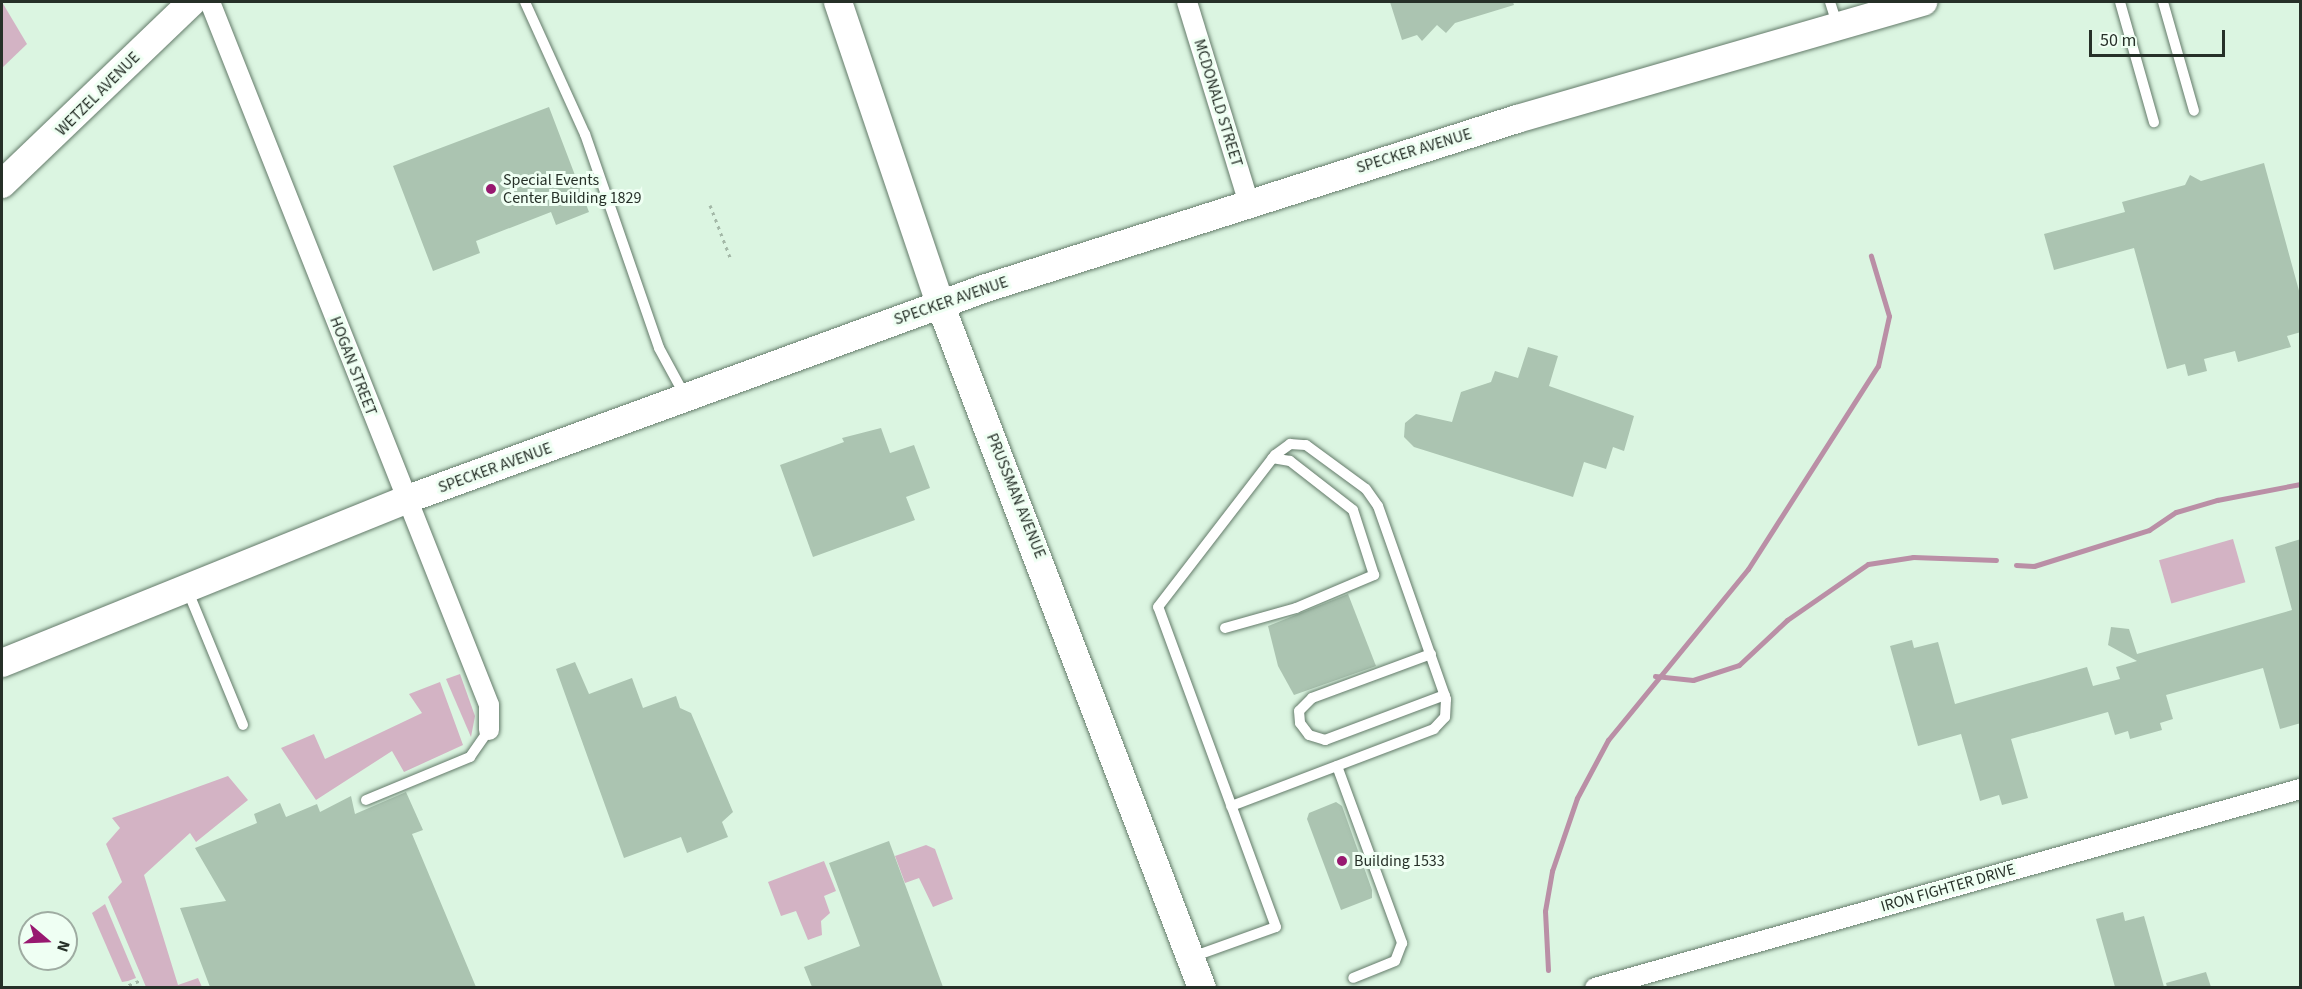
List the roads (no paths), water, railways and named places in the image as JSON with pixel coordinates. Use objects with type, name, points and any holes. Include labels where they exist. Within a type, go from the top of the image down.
[{"type":"street","name":"WETZEL AVENUE","points":[[2,184],[192,2]]},
{"type":"street","name":"HOGAN STREET","points":[[210,2],[405,500],[489,705],[489,730]]},
{"type":"street","name":"PRUSSMAN AVENUE","points":[[838,2],[940,304],[1202,987]]},
{"type":"street","name":"MCDONALD STREET","points":[[1187,2],[1249,204]]},
{"type":"street","name":"SPECKER AVENUE","points":[[2,663],[405,500],[940,304],[1834,13],[1923,2]]},
{"type":"street","name":"IRON FIGHTER DRIVE","points":[[1595,987],[2301,789]]},
{"type":"lane","points":[[525,2],[585,134],[638,291],[671,377],[688,398]]},
{"type":"lane","points":[[2120,2],[2154,122]]},
{"type":"lane","points":[[2163,2],[2194,111]]},
{"type":"lane","points":[[1191,958],[1276,927],[1231,806],[1158,607],[1272,458],[1290,444],[1306,445],[1372,496],[1445,695],[1445,717],[1434,729],[1231,806]]},
{"type":"lane","points":[[1225,628],[1296,608],[1374,575],[1353,510],[1290,461],[1272,458]]},
{"type":"lane","points":[[186,587],[243,725]]},
{"type":"lane","points":[[1431,654],[1312,698],[1299,711],[1300,723],[1309,735],[1325,740],[1445,695]]},
{"type":"lane","points":[[366,800],[470,757],[489,730]]},
{"type":"lane","points":[[1337,766],[1402,943],[1395,962],[1353,978]]},
{"type":"waterway","points":[[1548,970],[1545,911],[1552,871],[1577,798],[1608,740],[1748,569],[1878,366],[1889,316],[1871,256]]},
{"type":"waterway","points":[[2016,565],[2034,566],[2149,530],[2176,512],[2217,500],[2300,484]]},
{"type":"waterway","points":[[1655,676],[1693,680],[1739,665],[1787,620],[1868,564],[1913,557],[1996,560]]},
{"type":"place","name":"Special Events Center Building 1829","points":[[491,189]]},
{"type":"place","name":"Building 1533","points":[[1342,861]]}]
